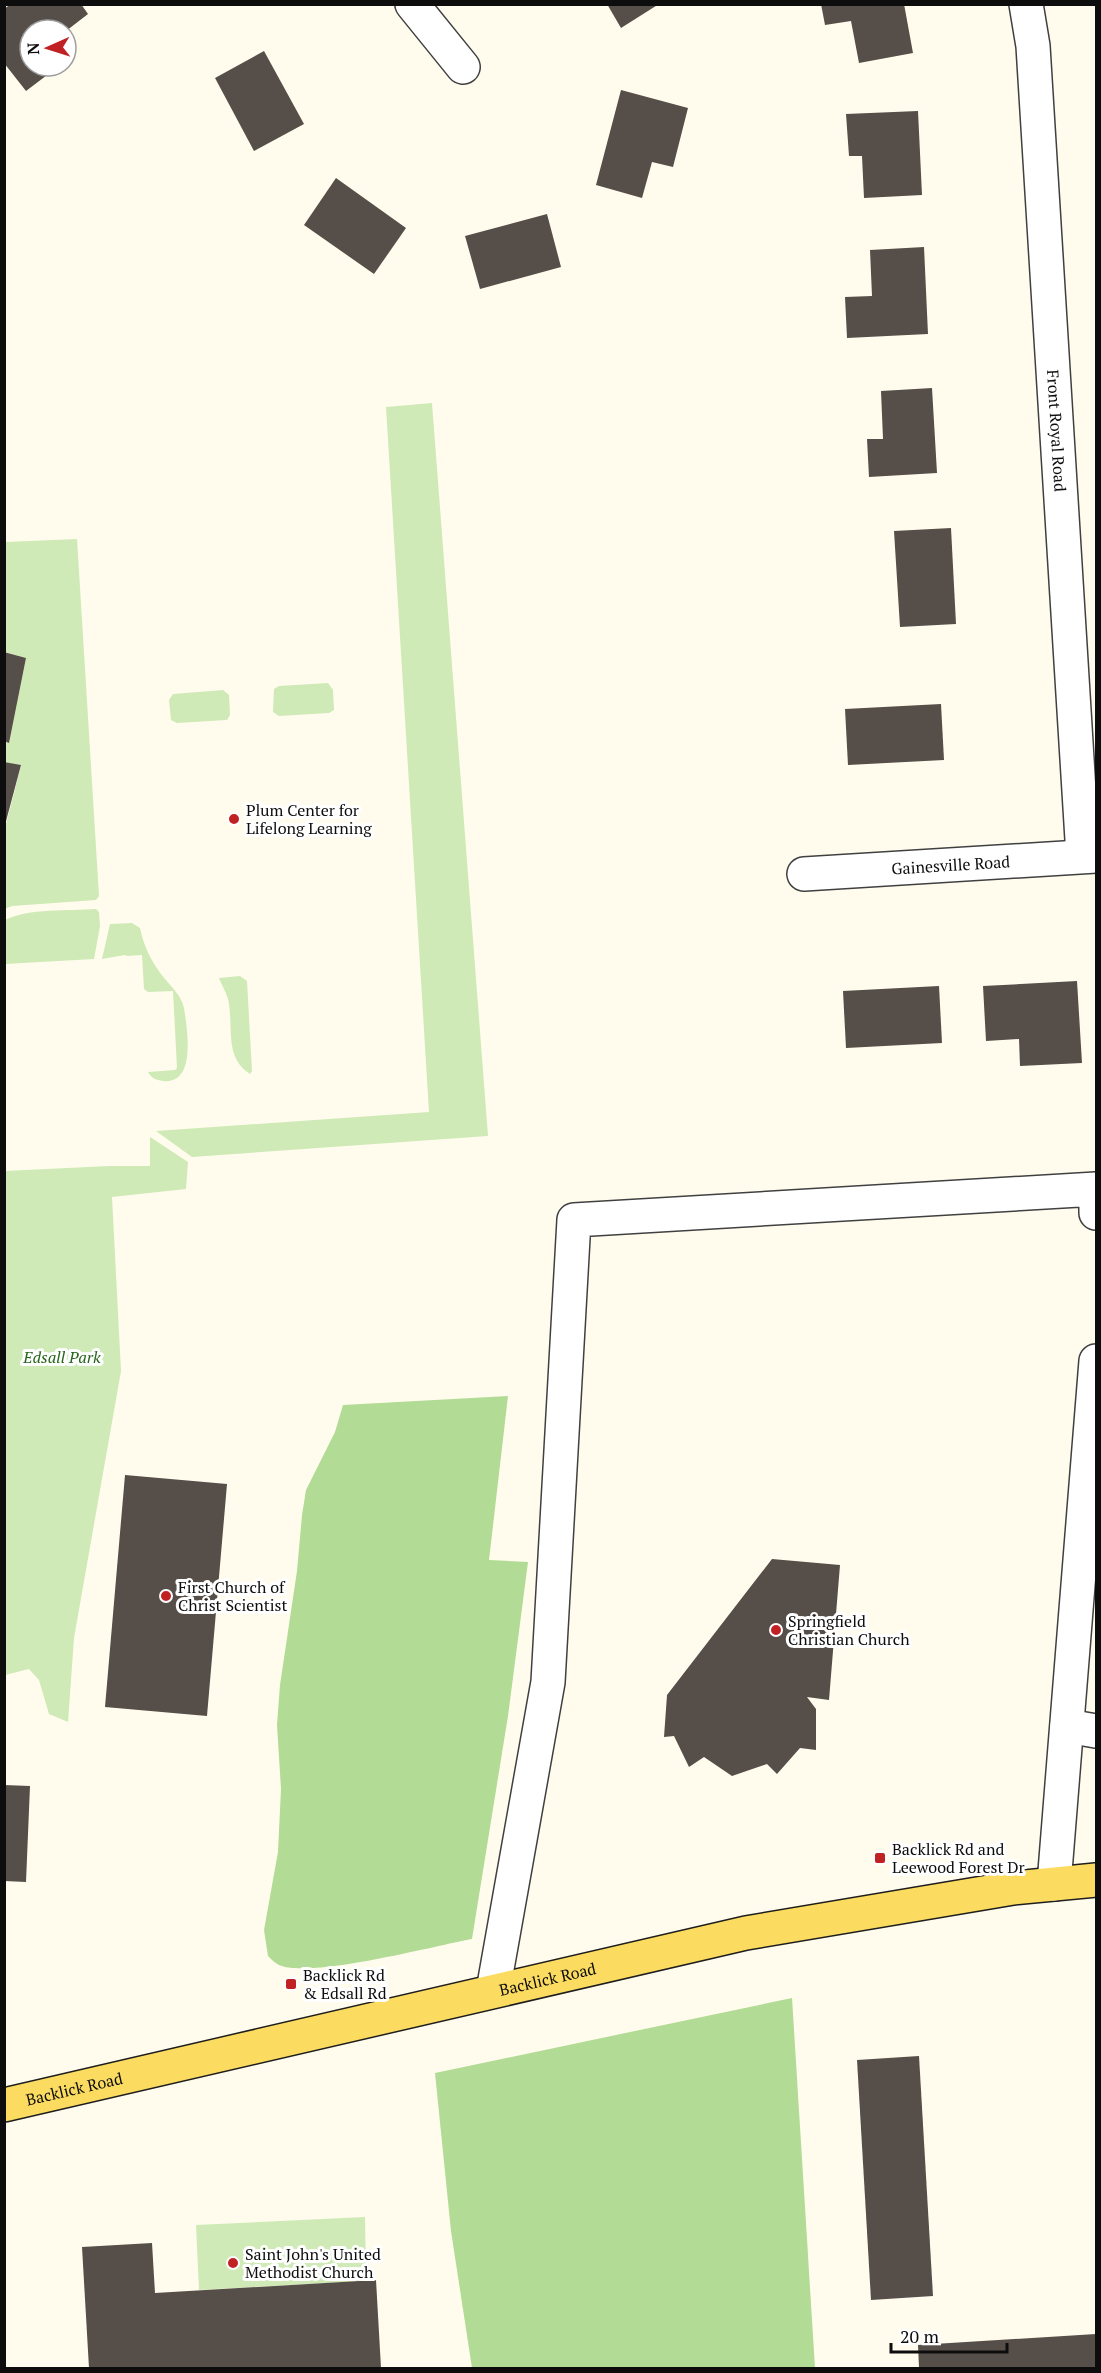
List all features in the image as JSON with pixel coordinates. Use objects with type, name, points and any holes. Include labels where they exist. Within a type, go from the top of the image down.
[{"type":"main road","name":"Backlick Road","points":[[4,2105],[746,1934],[1013,1888],[1096,1880]]},
{"type":"street","points":[[412,4],[463,68]]},
{"type":"street","name":"Front Royal Road","points":[[1026,4],[1033,46],[1090,856]]},
{"type":"street","name":"Gainesville Road","points":[[804,874],[1090,856]]},
{"type":"street","points":[[494,1991],[548,1682],[574,1220],[1096,1189],[1096,1213]]},
{"type":"street","points":[[1054,1884],[1082,1728],[1096,1361]]},
{"type":"green space","points":[[432,403],[488,1136],[192,1157],[156,1131],[429,1112],[386,407]]},
{"type":"green space","points":[[77,539],[99,896],[96,900],[12,906],[5,909],[5,828],[21,766],[5,762],[5,741],[9,742],[26,658],[5,652],[4,550],[6,542]]},
{"type":"green space","points":[[328,683],[333,690],[334,710],[329,713],[279,716],[273,712],[274,689],[279,686]]},
{"type":"green space","points":[[223,690],[229,695],[230,715],[227,720],[177,723],[171,720],[169,700],[173,694]]},
{"type":"green space","points":[[96,909],[99,912],[100,926],[94,959],[5,964],[5,920],[37,912]]},
{"type":"green space","points":[[132,923],[140,928],[151,958],[178,994],[184,1008],[188,1041],[187,1054],[181,1074],[174,1080],[158,1080],[148,1072],[177,1068],[173,991],[148,992],[144,989],[142,955],[102,959],[110,924]]},
{"type":"green space","points":[[240,976],[247,981],[252,1071],[250,1074],[242,1067],[233,1052],[228,1001],[219,978]]},
{"type":"green space","name":"Edsall Park","points":[[150,1137],[188,1162],[186,1189],[112,1197],[121,1371],[74,1638],[68,1722],[49,1714],[39,1680],[29,1669],[5,1675],[5,1171],[150,1166]]},
{"type":"green space","points":[[508,1396],[489,1560],[528,1562],[508,1716],[472,1939],[343,1965],[294,1968],[279,1965],[268,1956],[264,1930],[278,1852],[281,1789],[277,1725],[280,1685],[306,1490],[335,1432],[343,1405]]},
{"type":"green space","points":[[792,1998],[815,2368],[472,2368],[451,2231],[435,2073]]},
{"type":"green space","points":[[365,2217],[366,2281],[199,2290],[196,2225]]},
{"type":"building","points":[[11,4],[81,4],[88,14],[78,22],[78,18],[18,18],[18,78],[43,78],[26,91],[4,63],[4,9]]},
{"type":"building","points":[[607,4],[659,4],[621,28]]},
{"type":"building","points":[[821,4],[904,4],[913,53],[859,63],[851,21],[825,25]]},
{"type":"building","points":[[264,51],[304,124],[254,151],[215,78]]},
{"type":"building","points":[[621,90],[688,108],[673,167],[652,162],[642,198],[596,185]]},
{"type":"building","points":[[918,111],[922,195],[864,198],[862,156],[849,156],[846,114]]},
{"type":"building","points":[[336,178],[406,228],[374,274],[304,225]]},
{"type":"building","points":[[547,214],[561,267],[480,289],[465,236]]},
{"type":"building","points":[[924,247],[928,334],[847,338],[845,297],[872,296],[870,250]]},
{"type":"building","points":[[932,388],[937,473],[869,477],[867,439],[883,439],[881,391]]},
{"type":"building","points":[[951,528],[956,624],[900,627],[894,531]]},
{"type":"building","points":[[4,652],[26,658],[9,743],[4,741]]},
{"type":"building","points":[[941,704],[944,760],[848,765],[845,709]]},
{"type":"building","points":[[4,762],[21,765],[5,825],[4,825]]},
{"type":"building","points":[[1077,981],[1082,1063],[1020,1066],[1019,1039],[986,1041],[983,986]]},
{"type":"building","points":[[939,986],[942,1043],[846,1048],[843,991]]},
{"type":"building","name":"First Church of Christ Scientist","points":[[125,1475],[227,1484],[207,1716],[105,1707]]},
{"type":"building","name":"Springfield Christian Church","points":[[772,1559],[840,1565],[829,1700],[807,1697],[816,1709],[816,1750],[800,1748],[777,1774],[767,1764],[732,1776],[704,1757],[689,1767],[674,1736],[664,1737],[667,1695]]},
{"type":"building","points":[[4,1785],[30,1786],[26,1882],[4,1881]]},
{"type":"building","points":[[919,2056],[933,2296],[871,2300],[857,2060]]},
{"type":"building","points":[[152,2243],[155,2293],[376,2280],[381,2368],[89,2368],[82,2247]]},
{"type":"building","points":[[1096,2334],[1096,2368],[919,2368],[918,2345]]},
{"type":"place","name":"Plum Center for Lifelong Learning","points":[[234,819]]},
{"type":"place","name":"First Church of Christ Scientist","points":[[166,1596]]},
{"type":"place","name":"Springfield Christian Church","points":[[776,1630]]},
{"type":"place","name":"Backlick Rd and Leewood Forest Dr","points":[[880,1858]]},
{"type":"place","name":"Backlick Rd & Edsall Rd","points":[[291,1984]]},
{"type":"place","name":"Saint John's United Methodist Church","points":[[233,2263]]}]
